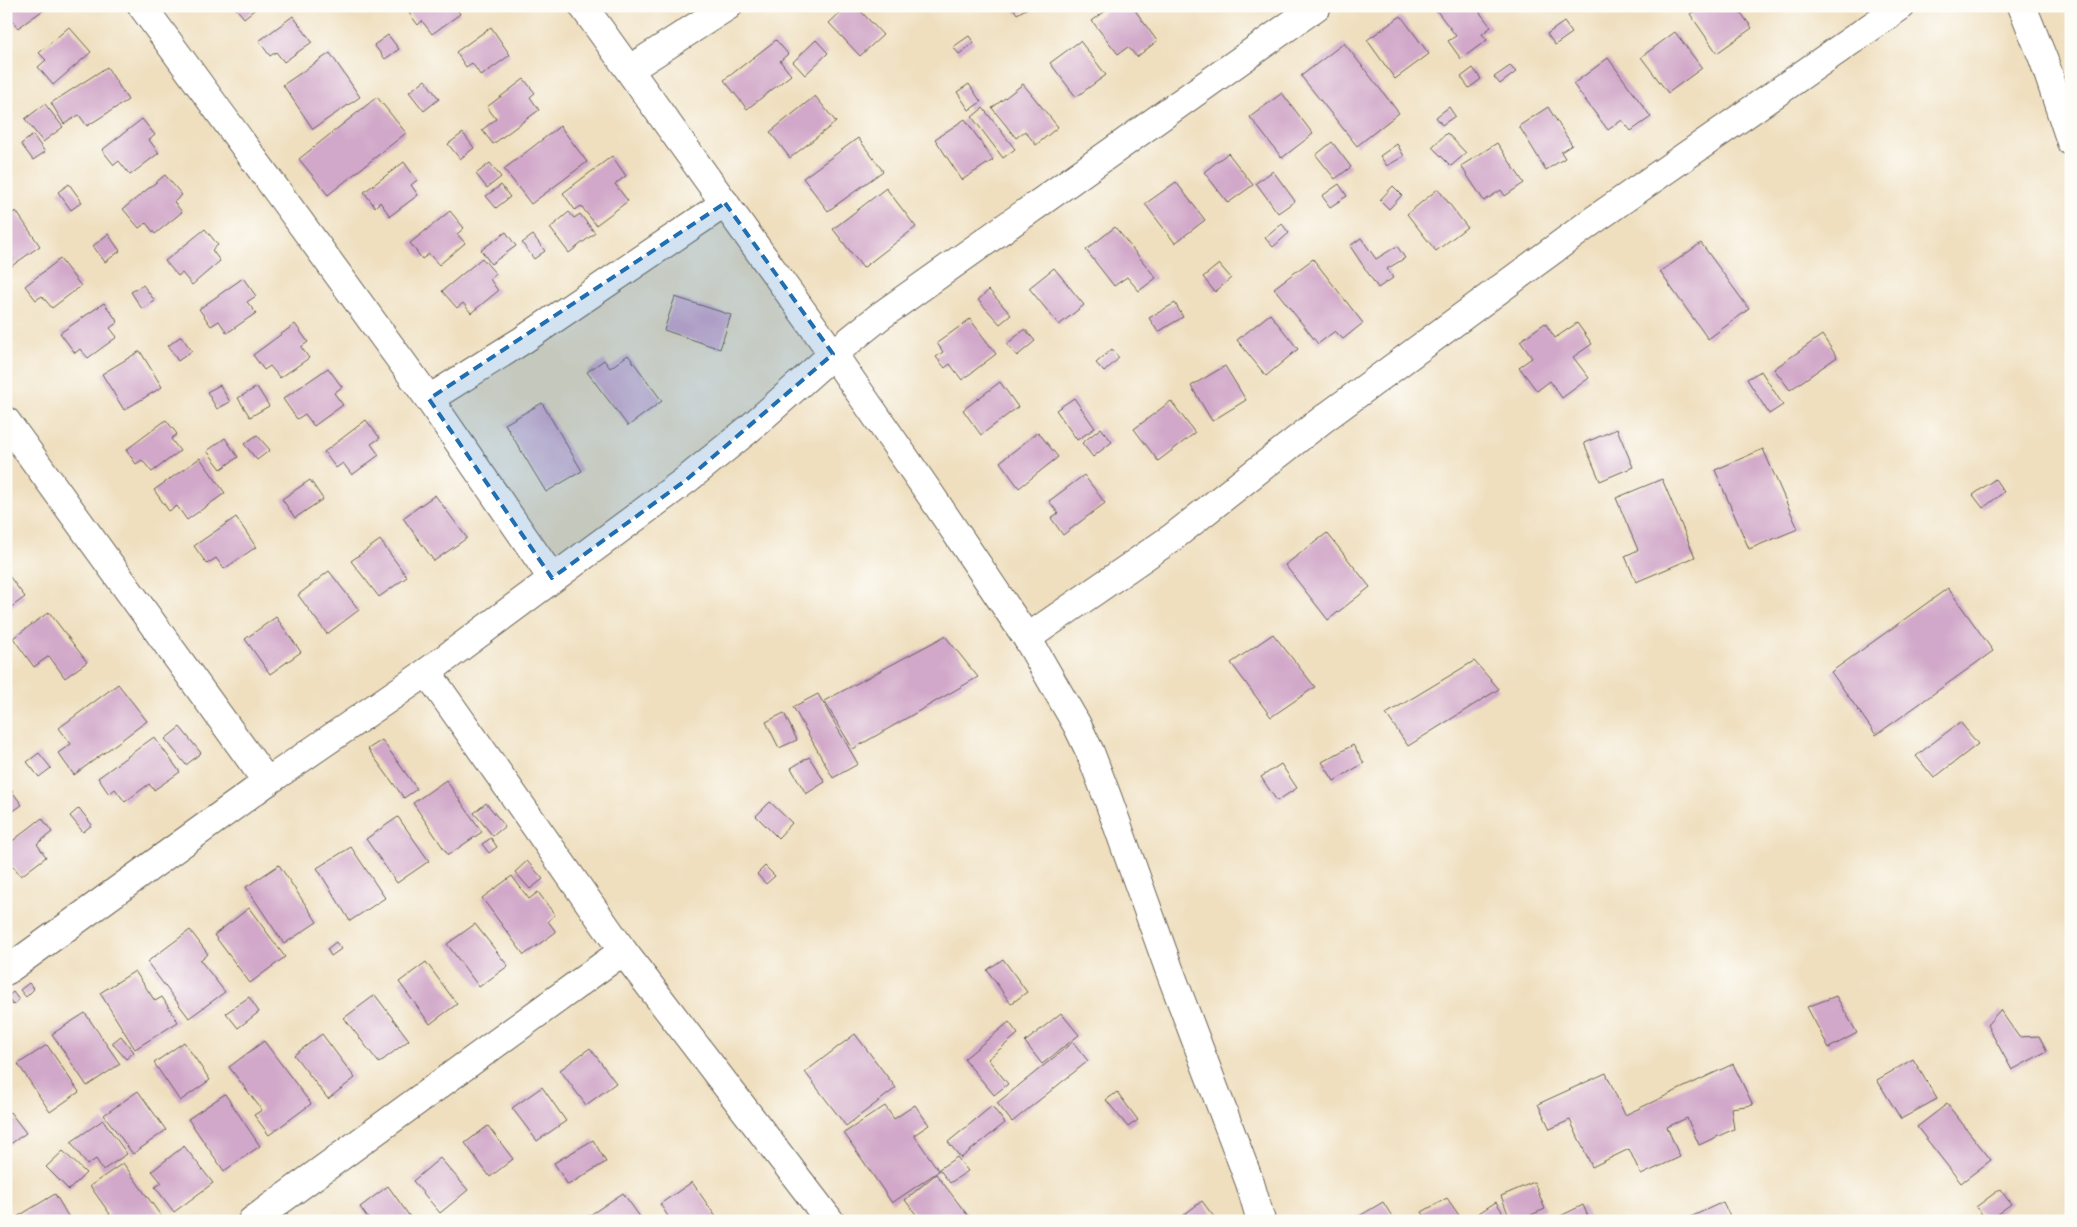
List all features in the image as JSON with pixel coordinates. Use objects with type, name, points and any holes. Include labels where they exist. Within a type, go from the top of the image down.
[{"type":"street","points":[[142,6],[429,399],[552,578]]},
{"type":"street","points":[[584,6],[833,354],[1027,638],[1077,725],[1090,752],[1250,1183],[1260,1221]]},
{"type":"street","points":[[630,69],[728,6]]},
{"type":"street","points":[[6,971],[267,782],[427,672],[686,480],[749,429],[833,354],[911,294],[1317,6]]},
{"type":"street","points":[[1027,638],[1173,536],[1322,420],[1591,222],[1901,6]]},
{"type":"street","points":[[2022,6],[2044,61],[2071,142]]},
{"type":"street","points":[[429,399],[523,340],[725,204]]},
{"type":"street","points":[[6,421],[267,782]]},
{"type":"street","points":[[427,672],[623,951],[820,1217]]},
{"type":"street","points":[[252,1221],[623,951]]},
{"type":"highlighted area","points":[[725,203],[833,354],[686,480],[552,578],[429,399]]},
{"type":"building","points":[[6,6],[49,6],[18,28],[6,12]]},
{"type":"building","points":[[234,6],[259,6],[244,18]]},
{"type":"building","points":[[419,6],[455,6],[460,14],[432,34],[422,21],[418,25],[409,13]]},
{"type":"building","points":[[847,6],[856,6],[883,35],[860,56],[829,23]]},
{"type":"building","points":[[1012,6],[1031,6],[1017,14]]},
{"type":"building","points":[[1112,6],[1132,6],[1157,41],[1137,57],[1128,47],[1118,54],[1092,21]]},
{"type":"building","points":[[1433,6],[1475,6],[1491,27],[1482,34],[1487,40],[1461,59],[1448,41],[1456,36]]},
{"type":"building","points":[[1701,6],[1736,6],[1752,28],[1717,53],[1690,14]]},
{"type":"building","points":[[293,16],[312,42],[284,62],[276,52],[270,56],[259,41]]},
{"type":"building","points":[[1401,16],[1429,54],[1395,79],[1367,40]]},
{"type":"building","points":[[1564,22],[1572,33],[1555,45],[1547,34]]},
{"type":"building","points":[[69,27],[91,52],[53,85],[38,67],[46,60],[39,53]]},
{"type":"building","points":[[491,27],[510,55],[481,76],[472,63],[466,67],[456,52]]},
{"type":"building","points":[[1675,32],[1702,68],[1668,93],[1641,57]]},
{"type":"building","points":[[388,35],[399,49],[385,59],[374,45]]},
{"type":"building","points":[[969,36],[974,43],[959,54],[953,47]]},
{"type":"building","points":[[776,40],[788,54],[780,61],[791,75],[747,109],[724,80]]},
{"type":"building","points":[[816,40],[828,53],[805,75],[793,62]]},
{"type":"building","points":[[1080,41],[1106,75],[1076,97],[1050,63]]},
{"type":"building","points":[[1344,43],[1399,113],[1357,146],[1301,76]]},
{"type":"building","points":[[330,53],[360,97],[313,129],[283,85]]},
{"type":"building","points":[[1608,58],[1651,117],[1631,131],[1622,120],[1608,130],[1573,84]]},
{"type":"building","points":[[1510,66],[1516,72],[1500,84],[1494,77]]},
{"type":"building","points":[[107,67],[128,100],[87,126],[79,115],[64,124],[51,103]]},
{"type":"building","points":[[1473,68],[1481,79],[1469,88],[1461,77]]},
{"type":"building","points":[[524,79],[535,93],[530,97],[539,110],[493,144],[482,130],[496,119],[487,107]]},
{"type":"building","points":[[425,80],[439,99],[424,111],[409,92]]},
{"type":"building","points":[[969,84],[981,102],[969,110],[957,92]]},
{"type":"building","points":[[1023,84],[1058,127],[1036,145],[1025,131],[1016,138],[992,108]]},
{"type":"building","points":[[1282,93],[1313,134],[1282,158],[1250,117]]},
{"type":"building","points":[[815,96],[836,122],[790,158],[770,132]]},
{"type":"building","points":[[377,97],[406,133],[328,195],[299,159]]},
{"type":"building","points":[[45,104],[63,127],[43,142],[25,119]]},
{"type":"building","points":[[1449,107],[1455,116],[1442,125],[1436,117]]},
{"type":"building","points":[[1548,107],[1572,145],[1561,152],[1565,158],[1546,170],[1519,126]]},
{"type":"building","points":[[983,108],[1015,149],[1003,158],[972,117]]},
{"type":"building","points":[[142,119],[155,135],[149,140],[159,153],[130,175],[119,161],[114,165],[102,150]]},
{"type":"building","points":[[965,119],[993,160],[962,180],[935,139]]},
{"type":"building","points":[[560,126],[587,162],[531,204],[504,169]]},
{"type":"building","points":[[463,133],[474,148],[460,159],[448,144]]},
{"type":"building","points":[[1447,133],[1466,153],[1451,166],[1432,147]]},
{"type":"building","points":[[33,135],[45,152],[33,160],[21,144]]},
{"type":"building","points":[[858,138],[883,171],[828,211],[803,178]]},
{"type":"building","points":[[1332,142],[1351,167],[1335,179],[1316,155]]},
{"type":"building","points":[[1497,143],[1524,183],[1505,196],[1501,190],[1484,201],[1461,166]]},
{"type":"building","points":[[1397,144],[1404,156],[1387,166],[1380,156]]},
{"type":"building","points":[[1228,153],[1253,185],[1228,203],[1204,172]]},
{"type":"building","points":[[612,156],[626,176],[615,184],[628,201],[596,225],[581,206],[575,210],[563,193]]},
{"type":"building","points":[[404,162],[417,180],[411,185],[418,195],[390,216],[380,202],[375,207],[364,192]]},
{"type":"building","points":[[490,163],[501,177],[487,188],[476,174]]},
{"type":"building","points":[[1273,171],[1295,201],[1278,213],[1256,183]]},
{"type":"building","points":[[165,175],[182,195],[174,202],[182,212],[155,234],[146,223],[139,228],[123,209]]},
{"type":"building","points":[[1176,182],[1205,220],[1175,243],[1145,204]]},
{"type":"building","points":[[69,184],[82,202],[71,210],[58,192]]},
{"type":"building","points":[[1339,184],[1347,196],[1330,207],[1322,196]]},
{"type":"building","points":[[501,185],[510,197],[496,208],[486,196]]},
{"type":"building","points":[[1393,186],[1402,195],[1389,209],[1380,200]]},
{"type":"building","points":[[886,188],[916,227],[863,268],[833,229]]},
{"type":"building","points":[[1438,189],[1467,227],[1436,251],[1407,214]]},
{"type":"building","points":[[16,211],[40,246],[6,270],[6,217]]},
{"type":"building","points":[[450,211],[464,228],[457,234],[465,243],[439,265],[429,254],[422,259],[410,243]]},
{"type":"building","points":[[569,212],[574,218],[580,214],[595,233],[569,253],[550,228]]},
{"type":"building","points":[[1282,224],[1289,233],[1273,247],[1265,238]]},
{"type":"building","points":[[1115,227],[1156,278],[1139,291],[1127,277],[1114,286],[1086,250]]},
{"type":"building","points":[[205,229],[218,245],[212,250],[220,261],[192,285],[182,273],[178,276],[165,261]]},
{"type":"building","points":[[506,232],[516,246],[491,264],[481,250]]},
{"type":"building","points":[[108,234],[120,251],[105,262],[93,246]]},
{"type":"building","points":[[533,235],[545,251],[534,259],[522,243]]},
{"type":"building","points":[[1361,238],[1376,259],[1397,246],[1405,258],[1387,269],[1393,278],[1378,288],[1350,246]]},
{"type":"building","points":[[1701,243],[1749,309],[1708,339],[1660,272]]},
{"type":"building","points":[[482,258],[496,274],[490,279],[498,291],[471,313],[463,303],[457,308],[442,291]]},
{"type":"building","points":[[60,259],[81,286],[52,308],[42,296],[36,300],[25,286]]},
{"type":"building","points":[[1313,259],[1363,323],[1343,339],[1335,331],[1318,344],[1274,288]]},
{"type":"building","points":[[1219,264],[1231,278],[1215,292],[1203,277]]},
{"type":"building","points":[[1054,268],[1084,305],[1059,325],[1029,288]]},
{"type":"building","points":[[243,278],[256,296],[247,302],[256,313],[227,333],[219,321],[211,326],[199,309]]},
{"type":"building","points":[[143,285],[155,301],[142,309],[131,292]]},
{"type":"building","points":[[989,290],[1011,315],[1000,324],[978,300]]},
{"type":"building","points":[[675,297],[731,315],[720,349],[664,330]]},
{"type":"building","points":[[104,303],[118,322],[110,328],[117,337],[88,358],[80,349],[75,353],[60,333]]},
{"type":"building","points":[[1175,303],[1183,317],[1158,332],[1149,318]]},
{"type":"building","points":[[1270,314],[1298,349],[1266,376],[1237,340]]},
{"type":"building","points":[[970,319],[996,354],[962,380],[950,364],[945,368],[936,357],[943,352],[937,343]]},
{"type":"building","points":[[1545,323],[1555,338],[1577,323],[1592,344],[1573,357],[1589,378],[1562,398],[1550,381],[1537,391],[1519,367],[1532,358],[1520,341]]},
{"type":"building","points":[[295,324],[308,342],[301,347],[309,358],[280,378],[270,366],[264,370],[253,355]]},
{"type":"building","points":[[1025,329],[1035,341],[1017,356],[1007,344]]},
{"type":"building","points":[[1822,335],[1837,357],[1790,390],[1774,369]]},
{"type":"building","points":[[181,336],[192,351],[178,361],[168,346]]},
{"type":"building","points":[[1112,349],[1119,358],[1104,372],[1096,363]]},
{"type":"building","points":[[140,351],[162,387],[124,410],[102,374]]},
{"type":"building","points":[[628,355],[662,401],[628,426],[587,372],[604,360],[610,368]]},
{"type":"building","points":[[1225,366],[1246,400],[1212,421],[1191,386]]},
{"type":"building","points":[[328,368],[342,387],[334,393],[343,405],[314,426],[305,414],[297,419],[283,399]]},
{"type":"building","points":[[1761,371],[1783,405],[1769,414],[1747,379]]},
{"type":"building","points":[[1000,382],[1018,407],[981,435],[963,410]]},
{"type":"building","points":[[220,385],[230,402],[217,409],[207,392]]},
{"type":"building","points":[[257,387],[269,406],[250,417],[238,398]]},
{"type":"building","points":[[1074,398],[1095,428],[1077,440],[1056,410]]},
{"type":"building","points":[[1171,401],[1195,433],[1158,461],[1134,429]]},
{"type":"building","points":[[542,403],[582,471],[546,492],[505,424]]},
{"type":"building","points":[[166,420],[177,434],[171,439],[180,451],[152,472],[142,460],[136,464],[126,450]]},
{"type":"building","points":[[366,420],[380,438],[371,444],[379,455],[352,475],[343,463],[336,468],[324,452]]},
{"type":"building","points":[[1101,428],[1112,442],[1093,457],[1082,443]]},
{"type":"building","points":[[1617,429],[1633,467],[1600,481],[1584,443]]},
{"type":"building","points":[[1038,432],[1058,457],[1019,488],[1000,462]]},
{"type":"building","points":[[257,435],[270,450],[257,460],[244,444]]},
{"type":"building","points":[[225,438],[238,457],[221,469],[207,451]]},
{"type":"building","points":[[1763,449],[1798,529],[1749,549],[1715,470]]},
{"type":"building","points":[[200,458],[225,493],[187,520],[177,506],[169,511],[154,490]]},
{"type":"building","points":[[1084,475],[1105,503],[1063,535],[1051,518],[1058,513],[1049,501]]},
{"type":"building","points":[[1662,479],[1695,557],[1636,582],[1625,556],[1638,550],[1616,498]]},
{"type":"building","points":[[1995,479],[2004,492],[1983,508],[1973,495]]},
{"type":"building","points":[[310,480],[323,499],[295,518],[282,499]]},
{"type":"building","points":[[435,495],[467,538],[434,561],[403,518]]},
{"type":"building","points":[[236,517],[256,547],[224,569],[216,558],[207,564],[194,546]]},
{"type":"building","points":[[1327,533],[1370,587],[1328,620],[1285,565]]},
{"type":"building","points":[[380,540],[407,577],[379,597],[351,561]]},
{"type":"building","points":[[329,571],[359,610],[327,634],[298,595]]},
{"type":"building","points":[[6,572],[25,597],[6,611]]},
{"type":"building","points":[[1948,588],[1993,651],[1876,735],[1831,672]]},
{"type":"building","points":[[49,612],[87,662],[65,678],[49,656],[34,667],[13,638]]},
{"type":"building","points":[[276,617],[301,652],[270,674],[245,639]]},
{"type":"building","points":[[1273,634],[1315,687],[1271,717],[1231,663]]},
{"type":"building","points":[[945,636],[978,677],[853,749],[824,701]]},
{"type":"building","points":[[1474,661],[1499,689],[1408,746],[1386,714]]},
{"type":"building","points":[[118,684],[147,721],[74,775],[58,753],[71,744],[59,728]]},
{"type":"building","points":[[818,694],[858,764],[833,778],[793,707]]},
{"type":"building","points":[[784,713],[797,740],[779,748],[766,722]]},
{"type":"building","points":[[1960,722],[1978,744],[1934,778],[1916,756]]},
{"type":"building","points":[[180,727],[201,753],[186,765],[165,739]]},
{"type":"building","points":[[154,737],[180,772],[154,790],[149,784],[125,802],[115,789],[109,794],[98,778]]},
{"type":"building","points":[[382,740],[417,789],[404,798],[368,749]]},
{"type":"building","points":[[1353,745],[1364,763],[1334,781],[1322,762]]},
{"type":"building","points":[[39,753],[51,768],[39,777],[27,762]]},
{"type":"building","points":[[809,757],[825,782],[806,794],[791,768]]},
{"type":"building","points":[[1281,764],[1297,788],[1277,801],[1261,777]]},
{"type":"building","points":[[446,780],[482,832],[448,855],[413,803]]},
{"type":"building","points":[[6,783],[22,805],[6,816]]},
{"type":"building","points":[[770,802],[792,823],[778,838],[756,816]]},
{"type":"building","points":[[486,803],[505,826],[493,836],[474,813]]},
{"type":"building","points":[[79,808],[92,825],[83,832],[70,816]]},
{"type":"building","points":[[398,817],[429,861],[397,883],[366,839]]},
{"type":"building","points":[[42,818],[52,832],[37,844],[46,857],[21,876],[13,866],[8,870],[6,868],[6,846]]},
{"type":"building","points":[[491,838],[497,847],[489,853],[482,844]]},
{"type":"building","points":[[351,847],[385,898],[350,921],[317,868]]},
{"type":"building","points":[[527,861],[543,879],[530,889],[515,872]]},
{"type":"building","points":[[279,865],[317,922],[284,944],[246,887]]},
{"type":"building","points":[[765,866],[775,876],[766,884],[757,874]]},
{"type":"building","points":[[512,876],[529,899],[538,892],[555,915],[548,921],[556,932],[524,955],[482,898]]},
{"type":"building","points":[[249,908],[285,957],[250,983],[214,935]]},
{"type":"building","points":[[475,924],[508,966],[479,987],[447,944]]},
{"type":"building","points":[[190,930],[208,954],[200,960],[225,992],[189,1018],[147,962]]},
{"type":"building","points":[[336,942],[341,949],[331,956],[327,949]]},
{"type":"building","points":[[1003,959],[1027,992],[1011,1004],[987,970]]},
{"type":"building","points":[[426,962],[457,1004],[430,1024],[399,982]]},
{"type":"building","points":[[135,971],[155,1001],[162,997],[178,1022],[135,1049],[100,993]]},
{"type":"building","points":[[29,983],[34,989],[26,997],[20,990]]},
{"type":"building","points":[[13,992],[19,1000],[13,1005],[7,997]]},
{"type":"building","points":[[375,995],[409,1040],[379,1063],[344,1018]]},
{"type":"building","points":[[1836,996],[1857,1033],[1829,1048],[1807,1007]]},
{"type":"building","points":[[249,997],[259,1012],[238,1028],[226,1013]]},
{"type":"building","points":[[2000,1010],[2019,1037],[2039,1036],[2047,1051],[2012,1070],[1987,1025]]},
{"type":"building","points":[[85,1013],[120,1064],[87,1086],[52,1034]]},
{"type":"building","points":[[1061,1013],[1079,1035],[1042,1064],[1025,1042]]},
{"type":"building","points":[[1009,1022],[1018,1034],[988,1059],[1008,1084],[994,1095],[964,1059]]},
{"type":"building","points":[[322,1034],[355,1078],[328,1099],[294,1055]]},
{"type":"building","points":[[855,1034],[896,1088],[846,1126],[805,1072]]},
{"type":"building","points":[[121,1036],[134,1052],[126,1059],[112,1043]]},
{"type":"building","points":[[264,1041],[311,1104],[269,1135],[254,1115],[262,1110],[229,1067]]},
{"type":"building","points":[[184,1042],[210,1080],[180,1101],[154,1063]]},
{"type":"building","points":[[1073,1042],[1088,1061],[1012,1122],[997,1103]]},
{"type":"building","points":[[47,1045],[79,1092],[50,1112],[18,1064]]},
{"type":"building","points":[[590,1048],[616,1083],[586,1105],[560,1070]]},
{"type":"building","points":[[1913,1059],[1937,1099],[1901,1119],[1877,1080]]},
{"type":"building","points":[[1733,1064],[1753,1105],[1731,1108],[1734,1129],[1699,1145],[1687,1118],[1667,1127],[1680,1157],[1641,1175],[1629,1149],[1592,1167],[1570,1120],[1550,1129],[1538,1104],[1606,1073],[1625,1115]]},
{"type":"building","points":[[542,1087],[566,1121],[537,1141],[512,1108]]},
{"type":"building","points":[[138,1091],[166,1130],[133,1154],[104,1115]]},
{"type":"building","points":[[1117,1092],[1138,1120],[1128,1127],[1106,1100]]},
{"type":"building","points":[[225,1094],[260,1146],[224,1171],[188,1119]]},
{"type":"building","points":[[1947,1104],[1991,1160],[1961,1183],[1917,1127]]},
{"type":"building","points":[[915,1105],[929,1125],[914,1135],[939,1171],[892,1203],[844,1133],[885,1106],[894,1119]]},
{"type":"building","points":[[992,1106],[1005,1123],[961,1158],[948,1142]]},
{"type":"building","points":[[10,1112],[26,1133],[6,1147],[6,1114]]},
{"type":"building","points":[[103,1120],[127,1154],[103,1170],[96,1159],[87,1165],[71,1142]]},
{"type":"building","points":[[488,1126],[513,1159],[490,1177],[465,1143]]},
{"type":"building","points":[[593,1140],[606,1162],[568,1185],[554,1163]]},
{"type":"building","points":[[184,1146],[213,1183],[174,1212],[155,1187],[162,1183],[152,1171]]},
{"type":"building","points":[[63,1151],[86,1173],[69,1190],[46,1167]]},
{"type":"building","points":[[957,1157],[968,1171],[950,1183],[939,1169]]},
{"type":"building","points":[[440,1158],[468,1190],[440,1213],[413,1181]]},
{"type":"building","points":[[123,1163],[164,1220],[101,1221],[110,1214],[90,1186]]},
{"type":"building","points":[[936,1174],[972,1221],[921,1221],[905,1200]]},
{"type":"building","points":[[692,1182],[716,1217],[710,1221],[671,1221],[660,1204]]},
{"type":"building","points":[[1534,1182],[1545,1209],[1517,1221],[1511,1221],[1501,1196]]},
{"type":"building","points":[[388,1186],[413,1221],[370,1221],[360,1207]]},
{"type":"building","points":[[2000,1189],[2011,1204],[1988,1221],[1976,1207]]},
{"type":"building","points":[[623,1193],[643,1221],[581,1221]]},
{"type":"building","points":[[55,1194],[71,1221],[19,1221],[17,1217]]},
{"type":"building","points":[[1447,1198],[1463,1221],[1428,1221],[1422,1212]]},
{"type":"building","points":[[1202,1201],[1217,1221],[1177,1220]]},
{"type":"building","points":[[1383,1202],[1395,1221],[1351,1221]]},
{"type":"building","points":[[1496,1202],[1508,1221],[1468,1220]]},
{"type":"building","points":[[1723,1202],[1732,1221],[1682,1221]]},
{"type":"building","points":[[1583,1205],[1590,1221],[1550,1221]]}]
